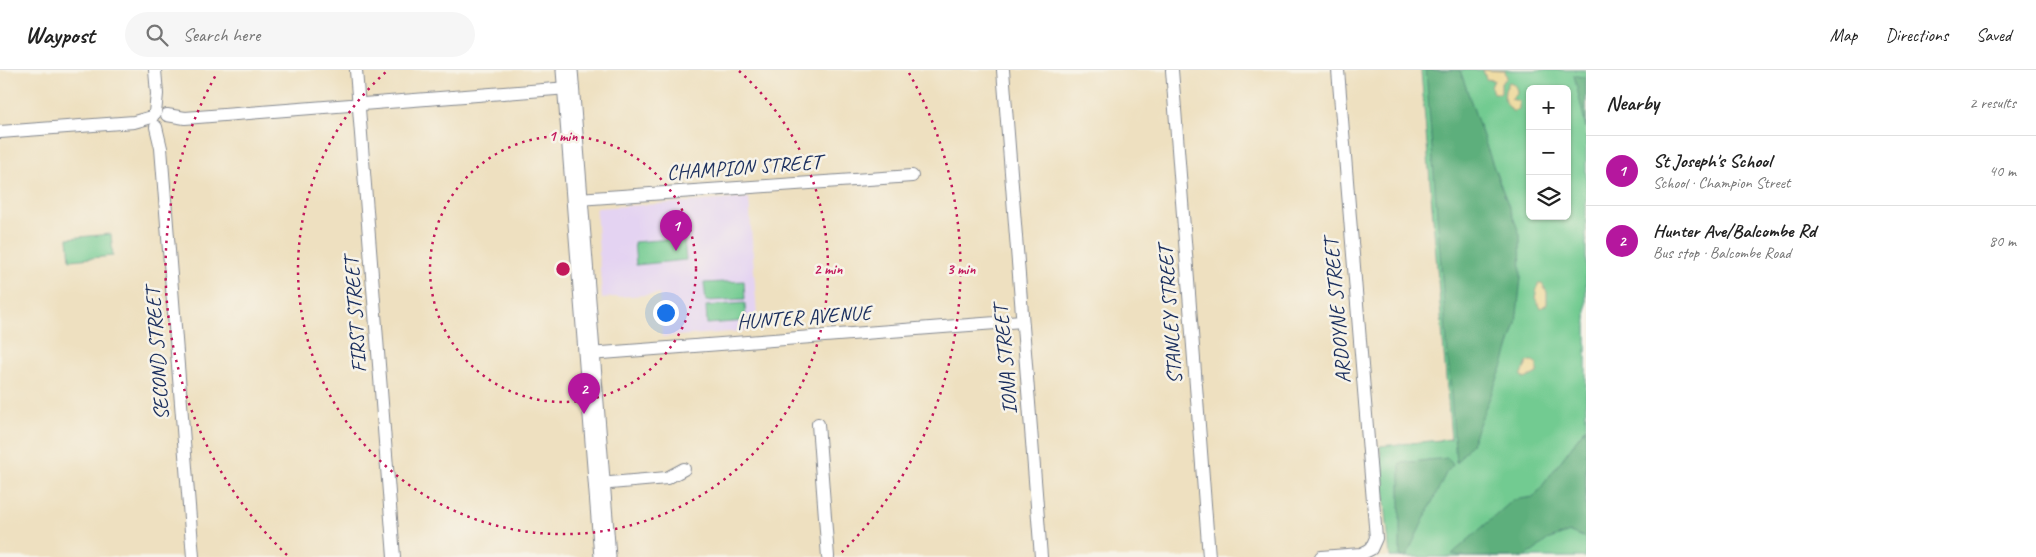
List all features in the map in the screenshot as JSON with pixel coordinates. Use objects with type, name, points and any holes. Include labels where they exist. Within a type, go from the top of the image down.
[{"type":"main road","points":[[567,79],[605,557]]},
{"type":"street","name":"SECOND STREET","points":[[155,70],[193,557]]},
{"type":"street","name":"FIRST STREET","points":[[356,70],[394,557]]},
{"type":"street","name":"IONA STREET","points":[[1003,70],[1042,557]]},
{"type":"street","name":"STANLEY STREET","points":[[1172,70],[1209,557]]},
{"type":"street","name":"ARDOYNE STREET","points":[[1321,557],[1361,554],[1371,549],[1376,538],[1338,70]]},
{"type":"street","points":[[0,132],[358,105],[567,79]]},
{"type":"street","name":"CHAMPION STREET","points":[[578,199],[912,176]]},
{"type":"street","name":"HUNTER AVENUE","points":[[589,354],[1022,321]]},
{"type":"street","points":[[818,424],[828,557]]},
{"type":"street","points":[[599,484],[667,478],[684,469]]},
{"type":"shaded area","points":[[749,198],[758,330],[662,337],[659,294],[602,298],[596,208]]},
{"type":"green space","points":[[1421,70],[1586,70],[1586,557],[1390,557],[1380,446],[1451,439]]},
{"type":"green space","points":[[1426,70],[1460,70],[1494,168],[1520,235],[1521,278],[1516,323],[1503,365],[1471,444],[1456,463]]},
{"type":"green space","points":[[1574,75],[1586,78],[1586,128]]},
{"type":"green space","points":[[111,234],[113,256],[70,260],[68,238]]},
{"type":"green space","points":[[684,238],[686,260],[636,265],[634,242]]},
{"type":"green space","points":[[744,281],[745,299],[706,301],[704,283]]},
{"type":"green space","points":[[745,303],[746,321],[707,324],[706,306]]},
{"type":"green space","points":[[1586,427],[1586,538],[1570,532],[1547,540],[1524,557],[1467,557],[1452,554],[1513,500],[1534,497]]},
{"type":"green space","points":[[1448,458],[1453,465],[1446,473],[1406,557],[1400,557],[1400,463]]},
{"type":"sand","points":[[1483,70],[1505,71],[1507,78],[1501,83],[1501,93],[1493,93],[1491,87],[1494,80],[1486,79]]},
{"type":"sand","points":[[1509,82],[1514,85],[1517,91],[1511,99],[1519,101],[1519,109],[1515,111],[1512,111],[1504,100],[1505,90]]},
{"type":"sand","points":[[1538,284],[1542,284],[1547,292],[1547,304],[1541,308],[1535,298]]},
{"type":"sand","points":[[1530,361],[1537,365],[1537,373],[1525,379],[1521,376],[1527,363]]},
{"type":"place","name":"St Joseph's School","points":[[676,251]]},
{"type":"place","name":"Hunter Ave/Balcombe Rd","points":[[584,414]]}]
